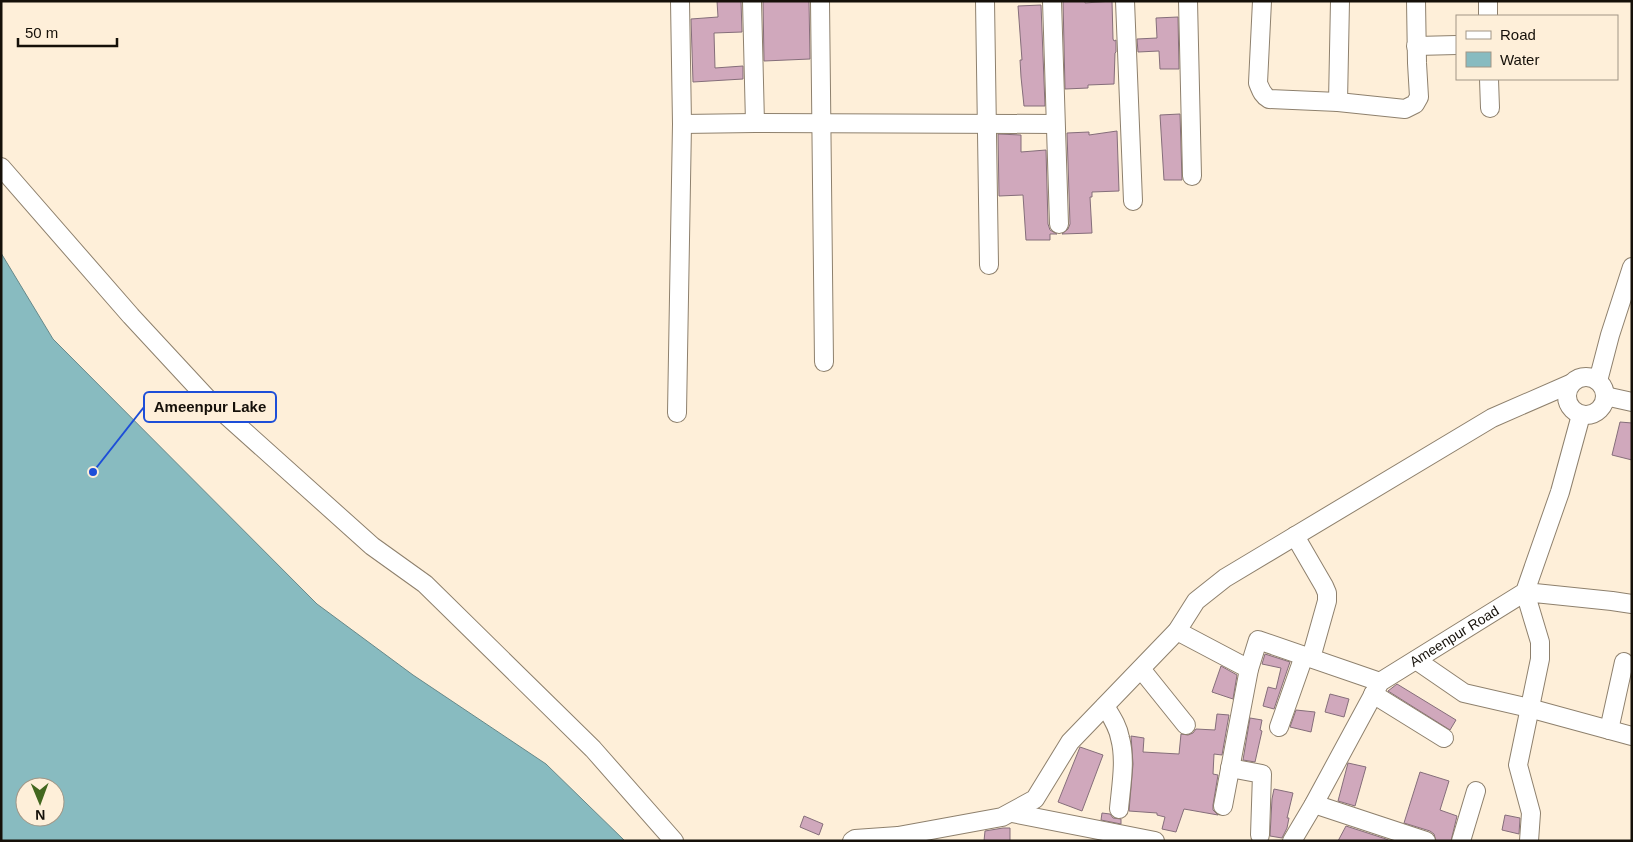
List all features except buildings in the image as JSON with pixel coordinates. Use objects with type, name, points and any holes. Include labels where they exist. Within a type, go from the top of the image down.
[{"type":"street","points":[[677,413],[682,124],[680,1]]},
{"type":"street","points":[[752,1],[755,123]]},
{"type":"street","points":[[820,1],[824,362]]},
{"type":"street","points":[[985,1],[990,265]]},
{"type":"street","points":[[1052,1],[1059,224]]},
{"type":"street","points":[[1125,1],[1133,201]]},
{"type":"street","points":[[1188,1],[1192,176]]},
{"type":"street","points":[[1262,1],[1258,83],[1262,93],[1269,99],[1338,102],[1406,110],[1415,104],[1419,97],[1416,1]]},
{"type":"street","points":[[1338,102],[1340,1]]},
{"type":"street","points":[[1488,1],[1488,15]]},
{"type":"street","points":[[1416,46],[1456,45]]},
{"type":"street","points":[[1489,80],[1490,108]]},
{"type":"street","points":[[682,124],[1055,124]]},
{"type":"street","points":[[1,166],[131,316],[208,398],[372,546],[425,584],[593,749],[674,841]]},
{"type":"street","points":[[1610,335],[1566,396],[1567,402],[1575,412],[1580,414],[1594,413],[1603,404],[1602,388],[1610,335],[1632,267]]},
{"type":"street","points":[[852,841],[856,839],[898,836],[1002,817],[1036,799],[1070,742],[1177,631],[1196,601],[1225,578],[1492,418],[1575,381],[1592,378],[1602,388],[1632,402]]},
{"type":"street","points":[[1528,841],[1531,813],[1518,765],[1540,659],[1540,642],[1526,592],[1560,492],[1580,414]]},
{"type":"street","points":[[1280,727],[1327,601],[1327,593],[1324,586],[1295,536]]},
{"type":"street","points":[[1526,592],[1612,600],[1632,604]]},
{"type":"street","name":"Ameenpur Road","points":[[1376,688],[1416,660],[1526,592]]},
{"type":"street","points":[[1177,631],[1249,669]]},
{"type":"street","points":[[1223,806],[1249,669],[1258,640],[1307,657],[1376,688],[1444,738]]},
{"type":"street","points":[[1416,660],[1464,693],[1529,708],[1632,736]]},
{"type":"street","points":[[1610,730],[1624,662]]},
{"type":"street","points":[[1141,668],[1186,725]]},
{"type":"street","points":[[1292,841],[1376,688]]},
{"type":"street","points":[[1105,706],[1121,740],[1122,759],[1119,809]]},
{"type":"street","points":[[1230,768],[1262,774],[1260,835]]},
{"type":"street","points":[[1461,841],[1476,791]]},
{"type":"street","points":[[1314,804],[1426,841]]},
{"type":"street","points":[[1012,812],[1156,841]]},
{"type":"water","points":[[1,253],[53,339],[317,604],[413,675],[546,764],[625,841],[1,841]]},
{"type":"place","name":"Ameenpur Lake","points":[[93,472]]}]
